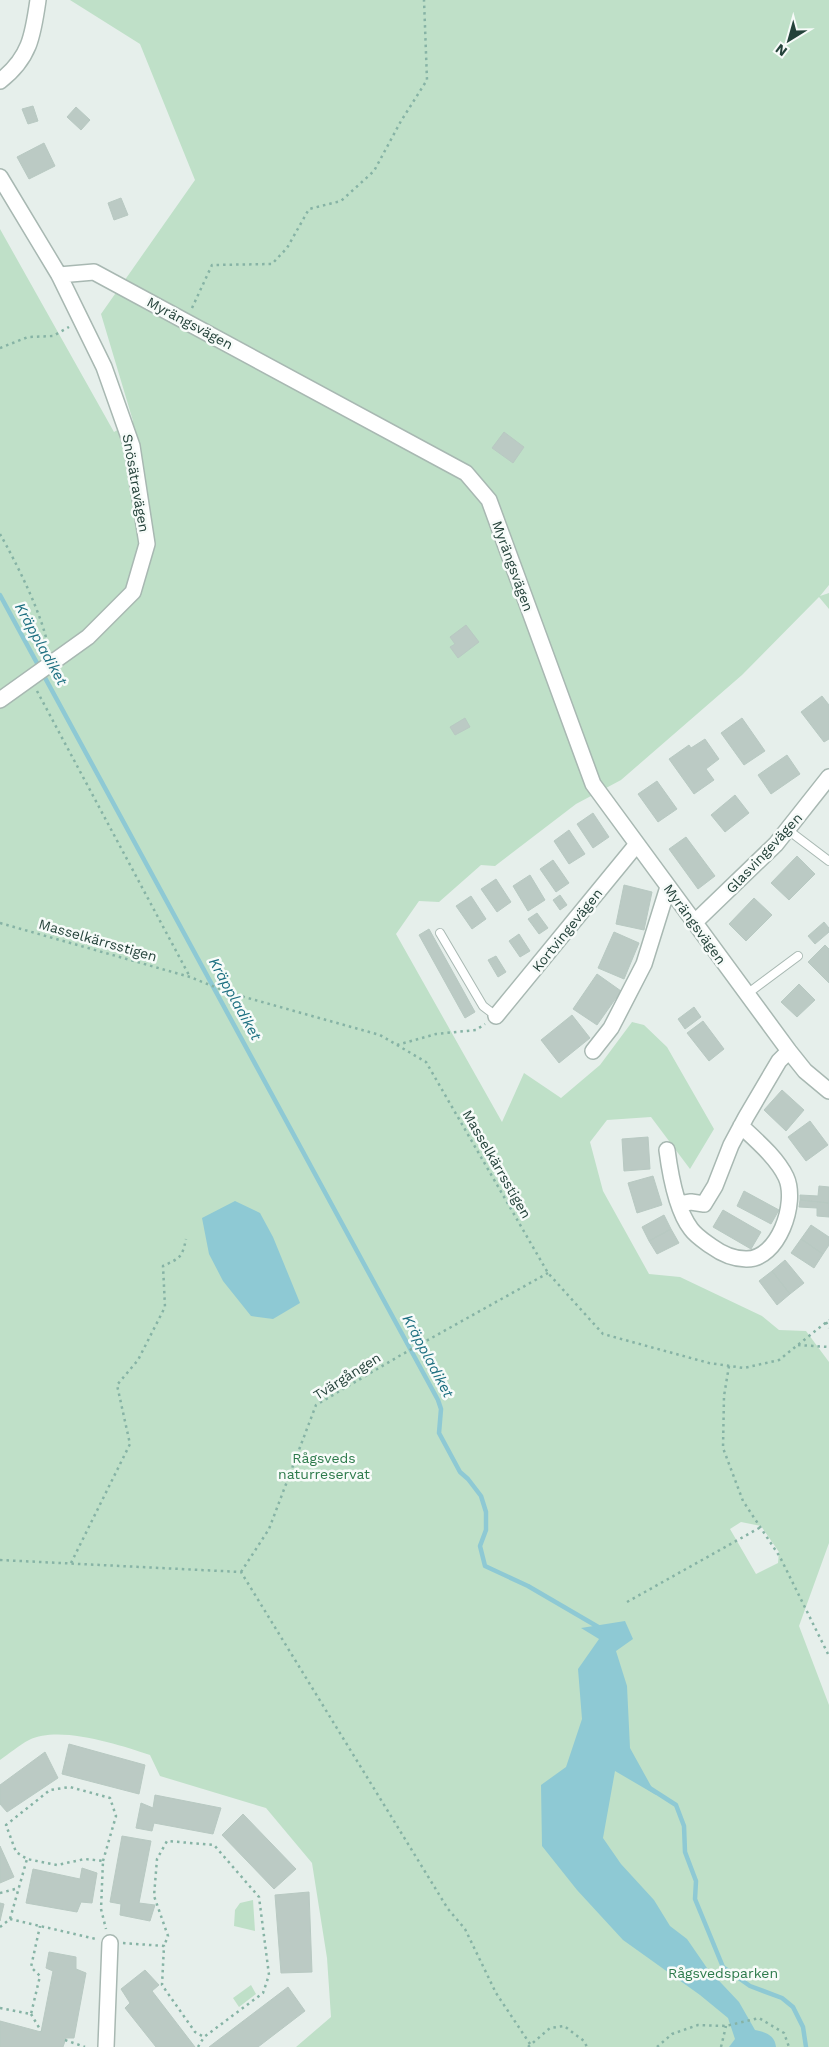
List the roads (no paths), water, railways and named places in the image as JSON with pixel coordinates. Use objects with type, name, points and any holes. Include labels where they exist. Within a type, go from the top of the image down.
[{"type":"street","points":[[0,81],[17,66],[27,50],[32,36],[38,0]]},
{"type":"street","name":"Snösätravägen","points":[[0,177],[59,275],[104,366],[132,446],[147,544],[133,592],[88,637],[0,700]]},
{"type":"street","name":"Myrängsvägen","points":[[59,275],[94,272],[466,472],[489,500],[593,784],[805,1071],[829,1091]]},
{"type":"street","name":"Glasvingevägen","points":[[694,923],[735,885],[788,830],[829,777]]},
{"type":"street","name":"Kortvingevägen","points":[[496,1016],[637,844]]},
{"type":"street","points":[[593,1051],[612,1028],[644,964],[668,887]]},
{"type":"street","points":[[680,1204],[691,1202],[704,1204],[715,1186],[741,1126],[779,1061],[790,1051]]},
{"type":"street","points":[[667,1150],[671,1181],[690,1229],[723,1255],[748,1260],[762,1254],[775,1242],[789,1214],[791,1196],[786,1178],[759,1143],[741,1126]]},
{"type":"street","points":[[106,2047],[110,1942]]},
{"type":"lane","points":[[788,830],[829,861]]},
{"type":"lane","points":[[440,933],[483,1006],[496,1016]]},
{"type":"lane","points":[[747,994],[798,956]]},
{"type":"water","points":[[235,1201],[260,1213],[273,1237],[300,1303],[273,1319],[251,1316],[223,1281],[209,1254],[202,1218]]},
{"type":"water","points":[[625,1621],[633,1639],[616,1651],[627,1686],[630,1748],[656,1795],[615,1771],[603,1838],[621,1864],[654,1900],[670,1926],[687,1939],[707,1968],[739,2002],[755,2030],[772,2037],[776,2047],[729,2047],[735,2039],[728,2018],[700,1995],[623,1940],[577,1890],[542,1846],[541,1785],[566,1767],[582,1719],[578,1669],[599,1639],[581,1628]]},
{"type":"waterway","name":"Kräppladiket","points":[[0,595],[438,1400],[441,1409],[439,1433],[460,1472],[481,1496],[486,1512],[486,1530],[480,1546],[485,1566],[528,1586],[600,1628]]},
{"type":"waterway","name":"Kräppladiket","points":[[648,1787],[676,1805],[684,1826],[685,1852],[696,1881],[695,1899],[723,1967],[750,1986],[782,1998],[793,2007],[803,2027],[806,2047]]},
{"type":"park label","name":"Rågsveds naturreservat","points":[[324,1466]]},
{"type":"park label","name":"Rågsvedsparken","points":[[723,1973]]}]
